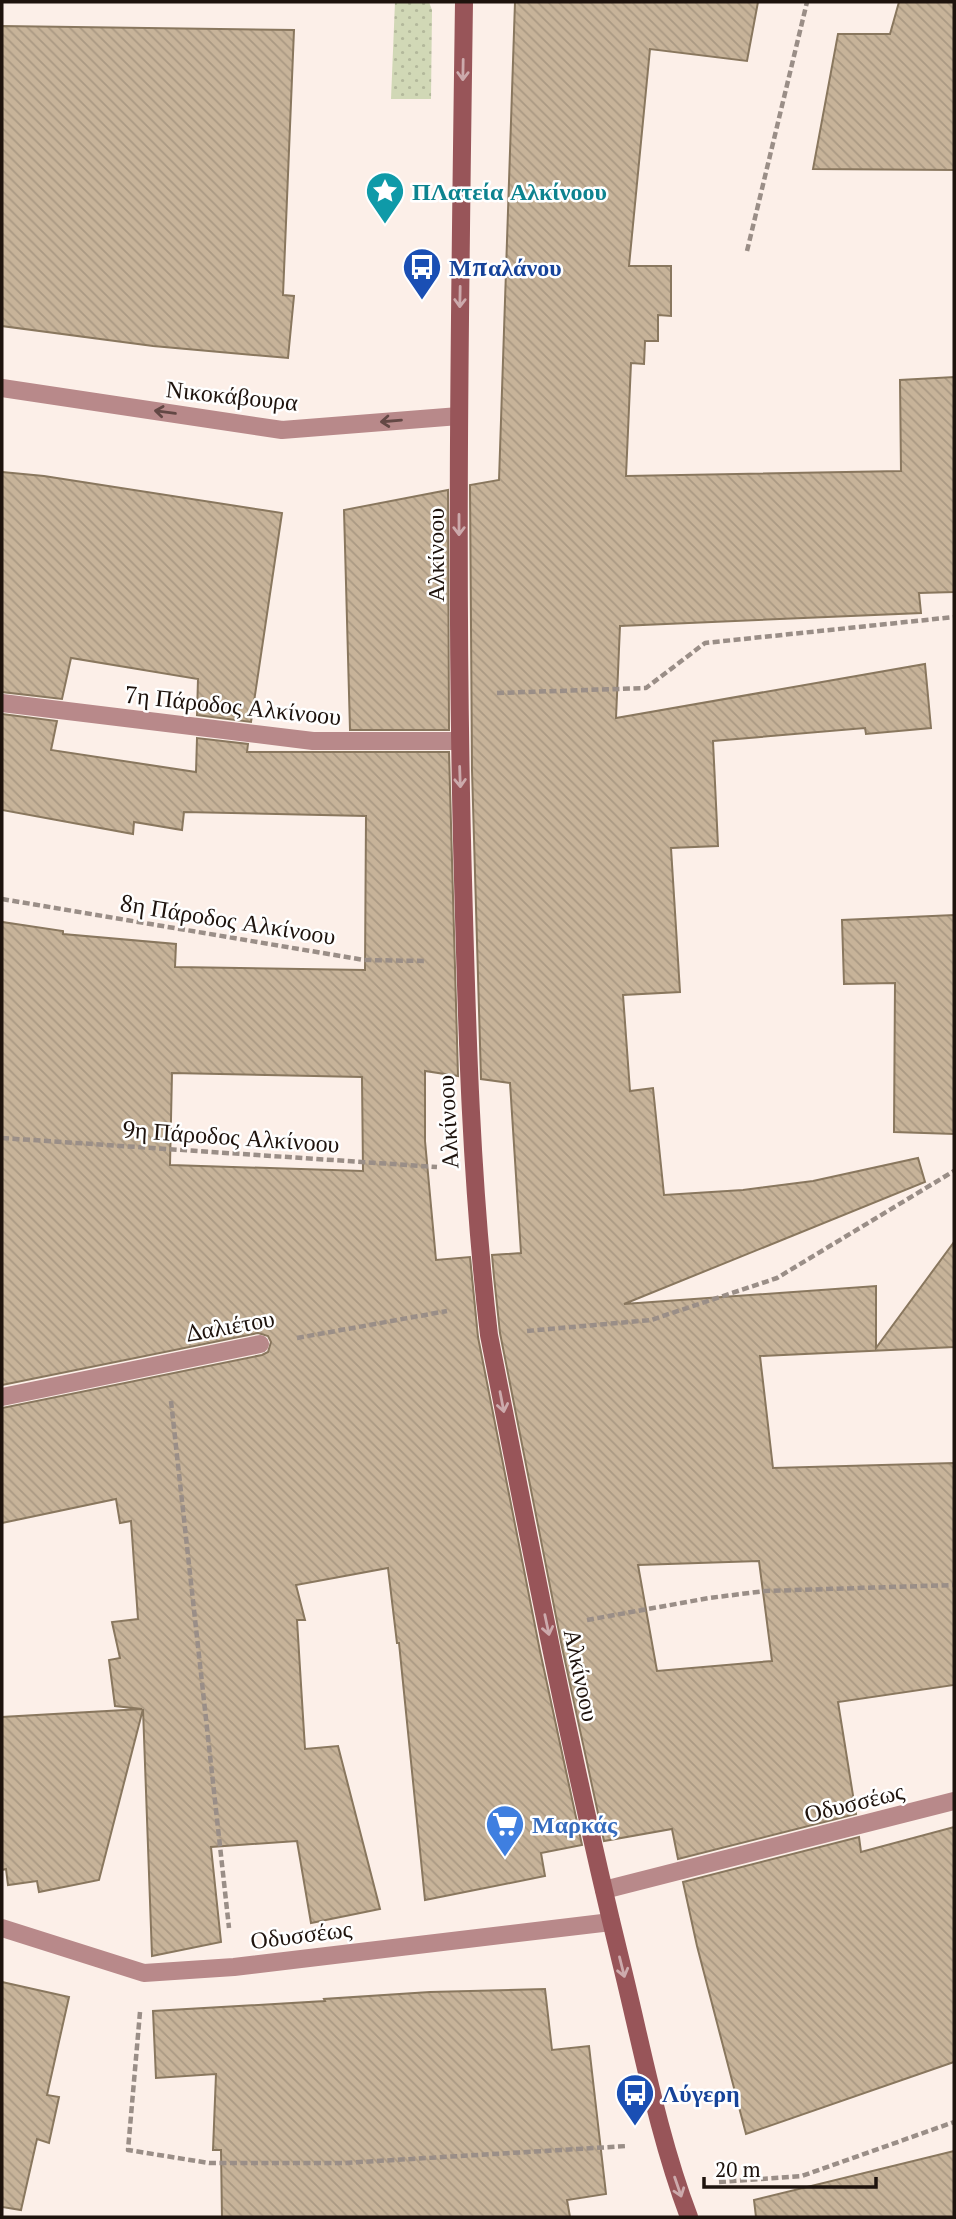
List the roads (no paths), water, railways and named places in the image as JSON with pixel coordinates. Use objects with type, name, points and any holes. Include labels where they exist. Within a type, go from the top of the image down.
[{"type":"street","name":"Αλκίνοου","points":[[464,2],[458,416],[459,741],[473,1169],[489,1335],[547,1627],[611,1922],[665,2144],[689,2217]]},
{"type":"street","name":"Νικοκάβουρα","points":[[2,388],[282,430],[458,416]]},
{"type":"street","name":"7η Πάροδος Αλκίνοου","points":[[2,703],[313,741],[459,741]]},
{"type":"street","name":"Δαλιέτου","points":[[2,1396],[260,1344]]},
{"type":"street","name":"Οδυσσέως","points":[[604,1890],[954,1801]]},
{"type":"street","name":"Οδυσσέως","points":[[2,1928],[144,1973],[234,1967],[611,1922]]},
{"type":"place","name":"ΠΛατεία Αλκίνοου","points":[[385,225]]},
{"type":"place","name":"Μπαλάνου","points":[[422,301]]},
{"type":"place","name":"Μαρκάς","points":[[505,1858]]},
{"type":"place","name":"Λύγερη","points":[[635,2127]]}]
